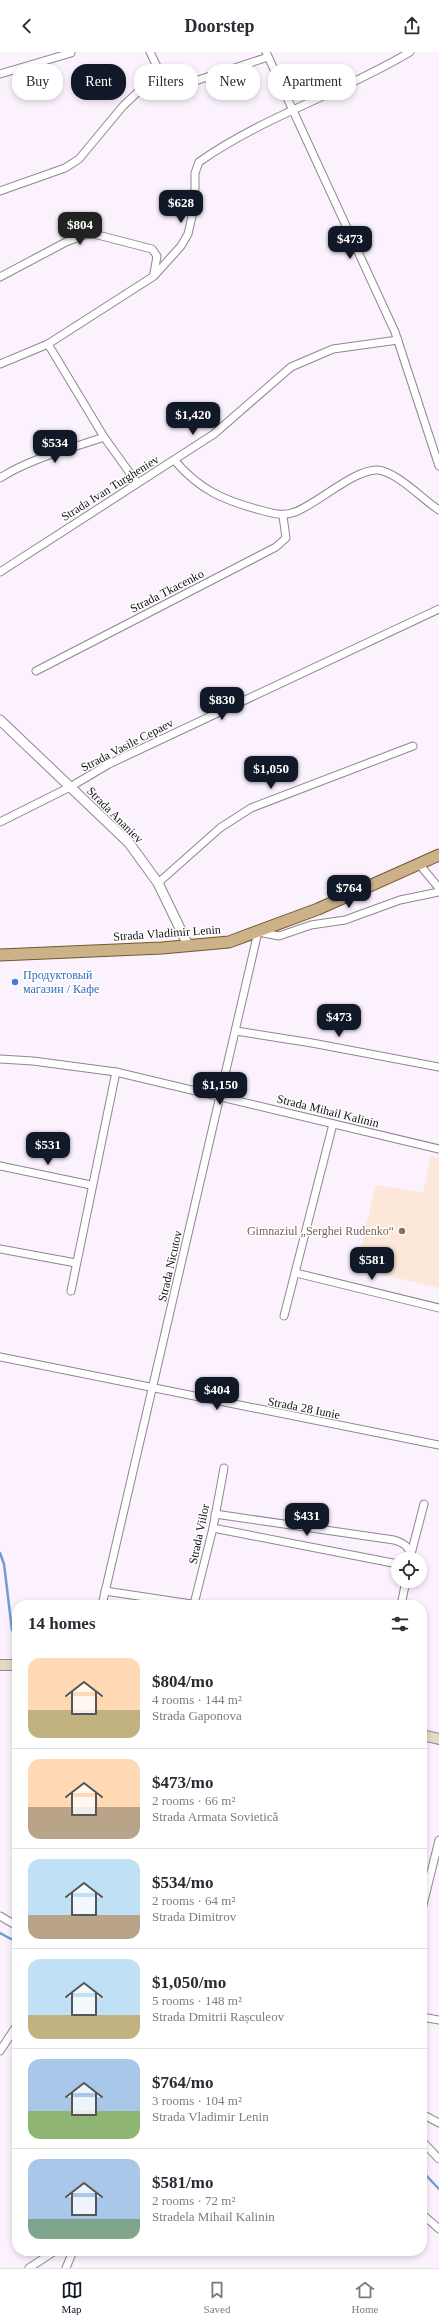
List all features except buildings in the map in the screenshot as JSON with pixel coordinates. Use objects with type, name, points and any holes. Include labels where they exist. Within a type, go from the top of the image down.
[{"type":"main road","name":"Strada Vladimir Lenin","points":[[0,955],[188,946],[229,942],[318,909],[439,854]]},
{"type":"main road","points":[[0,1665],[12,1665]]},
{"type":"main road","points":[[427,1736],[439,1739]]},
{"type":"street","points":[[150,52],[156,64]]},
{"type":"street","points":[[0,364],[48,344],[154,276],[181,246],[188,234],[195,203],[194,172],[199,162],[261,126],[384,68],[410,52]]},
{"type":"street","points":[[0,74],[71,53]]},
{"type":"street","points":[[198,80],[267,54],[398,340],[439,466]]},
{"type":"street","points":[[0,191],[70,165],[79,159],[123,106],[134,96]]},
{"type":"street","points":[[0,277],[78,236],[94,234],[152,249],[157,256],[154,276]]},
{"type":"street","name":"Strada Ivan Turgheniev","points":[[0,572],[137,483],[175,461],[232,419],[290,367],[333,349],[398,340]]},
{"type":"street","points":[[48,344],[104,437],[137,483]]},
{"type":"street","points":[[0,478],[12,470],[39,459],[104,437]]},
{"type":"street","points":[[175,461],[187,475],[215,495],[240,504],[283,516],[296,512],[357,476],[378,470],[390,474],[439,510]]},
{"type":"street","name":"Strada Tkacenko","points":[[36,671],[276,547],[286,538],[283,516]]},
{"type":"street","name":"Strada Vasile Cepaev","points":[[0,822],[70,787],[109,764],[439,610]]},
{"type":"street","name":"Strada Ananiev","points":[[0,720],[129,843],[158,883],[188,946]]},
{"type":"street","points":[[158,883],[220,828],[251,808],[413,746]]},
{"type":"street","points":[[419,864],[439,888]]},
{"type":"street","points":[[258,932],[280,936],[312,926],[345,920],[400,900],[439,892]]},
{"type":"street","name":"Strada Nicutov","points":[[103,1600],[258,932]]},
{"type":"street","points":[[236,1031],[312,1043],[439,1067]]},
{"type":"street","name":"Strada Mihail Kalinin","points":[[0,1059],[33,1061],[116,1072],[439,1149]]},
{"type":"street","points":[[71,1291],[91,1185],[116,1072]]},
{"type":"street","points":[[284,1316],[333,1124]]},
{"type":"street","points":[[0,1166],[91,1185]]},
{"type":"street","points":[[0,1249],[76,1263]]},
{"type":"street","points":[[296,1273],[439,1308]]},
{"type":"street","name":"Strada 28 Iunie","points":[[0,1357],[152,1389],[439,1445]]},
{"type":"street","name":"Strada Viilor","points":[[197,1600],[213,1528],[224,1468]]},
{"type":"street","points":[[412,1552],[424,1504]]},
{"type":"street","points":[[215,1514],[403,1543],[409,1549],[409,1552]]},
{"type":"street","points":[[213,1528],[391,1563]]},
{"type":"street","points":[[402,1600],[405,1588]]},
{"type":"street","points":[[105,1591],[164,1600]]},
{"type":"street","points":[[427,1888],[439,1840]]},
{"type":"street","points":[[431,1872],[439,1874]]},
{"type":"street","points":[[0,1916],[12,1923]]},
{"type":"street","points":[[427,2017],[439,2020]]},
{"type":"street","points":[[0,2051],[12,2033]]},
{"type":"street","points":[[427,2117],[439,2123]]},
{"type":"street","points":[[427,2146],[439,2159]]},
{"type":"street","points":[[427,2218],[439,2229]]},
{"type":"street","points":[[29,2268],[47,2256]]},
{"type":"street","points":[[68,2266],[71,2256]]},
{"type":"shaded area","name":"Gimnaziul „Serghei Rudenko“","points":[[431,1156],[439,1158],[439,1288],[356,1268],[376,1185],[423,1193]]},
{"type":"waterway","points":[[0,1553],[4,1564],[12,1630]]},
{"type":"waterway","points":[[0,1933],[12,1939]]},
{"type":"waterway","points":[[427,2176],[439,2189]]},
{"type":"place","name":"Продуктовый магазин / Кафе","points":[[15,982]]},
{"type":"place","name":"Gimnaziul „Serghei Rudenko“","points":[[402,1231]]}]
